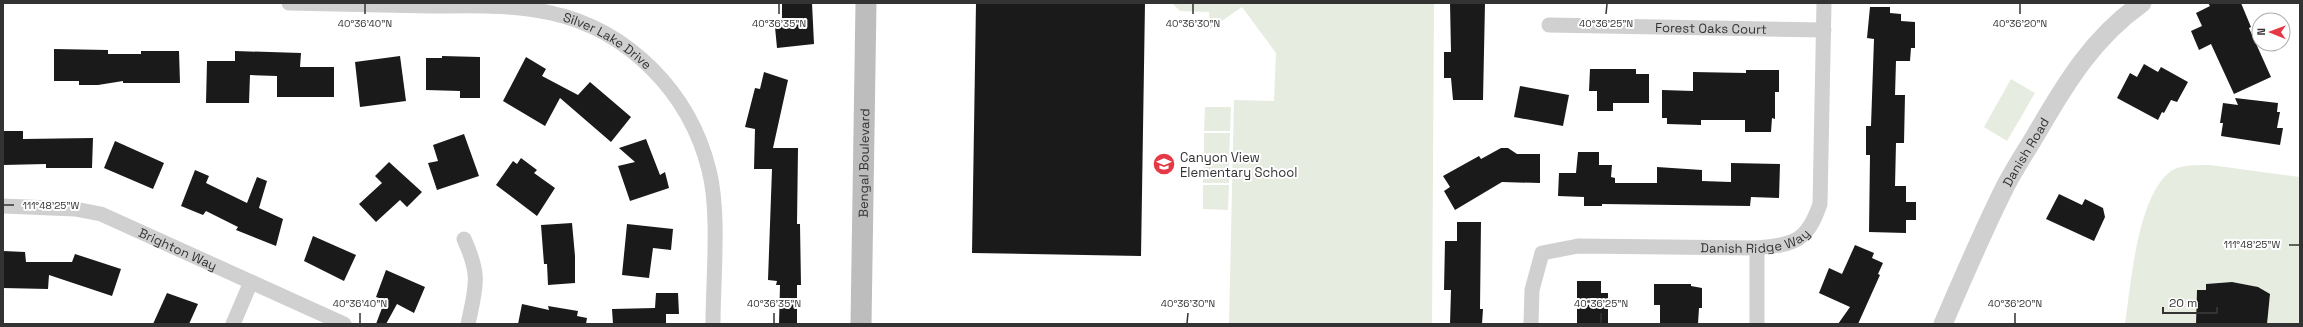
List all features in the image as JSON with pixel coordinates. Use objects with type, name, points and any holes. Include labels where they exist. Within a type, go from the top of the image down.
[{"type":"main road","name":"Bengal Boulevard","points":[[861,324],[866,3]]},
{"type":"street","name":"Silver Lake Drive","points":[[289,3],[512,7],[552,13],[567,18],[589,26],[625,45],[659,73],[680,102],[698,135],[710,171],[714,210],[712,324]]},
{"type":"street","name":"Danish Ridge Way","points":[[1531,324],[1532,290],[1542,252],[1578,246],[1757,248],[1785,245],[1804,236],[1814,221],[1820,204],[1824,3]]},
{"type":"street","name":"Danish Road","points":[[1943,324],[1982,233],[2005,187],[2050,109],[2088,52],[2127,14],[2142,3]]},
{"type":"street","name":"Forest Oaks Court","points":[[1550,25],[1824,30]]},
{"type":"street","name":"Brighton Way","points":[[3,206],[75,209],[101,214],[344,324]]},
{"type":"street","points":[[464,239],[472,258],[477,281],[468,324]]},
{"type":"street","points":[[1757,248],[1757,324]]},
{"type":"street","points":[[233,324],[251,282]]},
{"type":"shaded area","points":[[1172,3],[1434,3],[1432,324],[1229,324],[1234,100],[1274,101],[1276,53],[1242,7],[1210,29],[1209,12],[1180,11]]},
{"type":"shaded area","points":[[2011,79],[2035,93],[2007,141],[1984,127]]},
{"type":"shaded area","points":[[1205,107],[1231,107],[1230,131],[1204,131]]},
{"type":"shaded area","points":[[1204,133],[1230,133],[1229,158],[1204,157]]},
{"type":"shaded area","points":[[1204,159],[1229,159],[1229,183],[1203,183]]},
{"type":"shaded area","points":[[2210,165],[2300,177],[2300,324],[2267,324],[2270,294],[2258,291],[2258,287],[2232,282],[2206,284],[2206,290],[2197,290],[2196,324],[2125,324],[2133,265],[2143,220],[2150,200],[2160,183],[2171,171],[2185,166]]},
{"type":"shaded area","points":[[1203,185],[1229,185],[1228,210],[1203,209]]},
{"type":"building","points":[[782,3],[812,3],[814,44],[777,48],[775,27],[782,26]]},
{"type":"building","points":[[976,3],[1145,3],[1141,256],[972,253]]},
{"type":"building","points":[[1450,3],[1485,3],[1483,100],[1453,100],[1451,78],[1444,78],[1444,52],[1451,52]]},
{"type":"building","points":[[2208,3],[2241,3],[2251,27],[2249,28],[2251,32],[2251,52],[2260,52],[2271,77],[2234,94],[2211,44],[2199,50],[2191,31],[2202,26],[2196,13],[2210,6]]},
{"type":"building","points":[[1870,7],[1890,7],[1890,13],[1901,14],[1901,21],[1915,22],[1915,48],[1911,48],[1910,61],[1896,61],[1895,95],[1905,95],[1904,143],[1896,143],[1895,186],[1906,186],[1906,202],[1916,202],[1916,220],[1906,220],[1906,233],[1869,232],[1870,155],[1866,155],[1866,126],[1871,126],[1874,39],[1867,38]]},
{"type":"building","points":[[54,49],[108,50],[108,54],[141,54],[141,51],[179,51],[180,83],[123,83],[123,81],[98,85],[79,85],[79,81],[54,81]]},
{"type":"building","points":[[235,51],[301,53],[300,67],[334,67],[334,97],[277,97],[277,76],[250,75],[249,103],[206,103],[207,61],[235,61]]},
{"type":"building","points":[[400,56],[406,101],[360,107],[355,62]]},
{"type":"building","points":[[442,56],[480,57],[480,98],[460,98],[460,91],[426,90],[426,58],[442,58]]},
{"type":"building","points":[[526,57],[546,69],[542,76],[578,95],[590,82],[631,117],[611,142],[560,98],[545,126],[503,101]]},
{"type":"building","points":[[2144,64],[2158,72],[2161,67],[2188,82],[2177,102],[2171,100],[2164,113],[2162,112],[2158,120],[2117,98],[2130,73],[2137,77]]},
{"type":"building","points":[[1590,69],[1636,69],[1636,74],[1649,74],[1649,103],[1613,103],[1613,111],[1597,111],[1597,91],[1589,91]]},
{"type":"building","points":[[1746,70],[1779,70],[1779,92],[1775,92],[1775,119],[1772,118],[1771,132],[1745,132],[1745,120],[1701,120],[1701,125],[1667,124],[1667,118],[1662,118],[1662,90],[1693,91],[1693,72],[1746,73]]},
{"type":"building","points":[[764,72],[788,80],[773,148],[798,148],[797,224],[800,224],[801,285],[797,285],[797,324],[779,324],[780,285],[776,285],[777,281],[768,280],[772,169],[754,169],[755,129],[745,127],[755,88],[760,89]]},
{"type":"building","points":[[1520,86],[1569,95],[1563,126],[1514,117]]},
{"type":"building","points":[[2235,98],[2278,103],[2277,112],[2280,112],[2277,128],[2283,128],[2280,145],[2221,136],[2223,123],[2220,123],[2223,103],[2238,105]]},
{"type":"building","points":[[3,131],[23,131],[23,139],[93,138],[92,168],[46,168],[46,164],[3,165]]},
{"type":"building","points":[[464,134],[479,176],[437,190],[428,163],[438,161],[433,145]]},
{"type":"building","points":[[646,139],[660,175],[665,172],[669,188],[630,201],[618,166],[635,162],[619,148]]},
{"type":"building","points":[[115,141],[164,163],[153,189],[104,168]]},
{"type":"building","points":[[1501,148],[1508,148],[1517,154],[1540,154],[1540,183],[1502,182],[1455,210],[1444,191],[1450,187],[1443,176],[1479,156],[1481,159]]},
{"type":"building","points":[[1578,152],[1599,152],[1599,165],[1612,165],[1611,177],[1615,178],[1615,183],[1657,183],[1657,167],[1702,170],[1702,181],[1731,182],[1731,163],[1780,164],[1779,198],[1751,197],[1750,206],[1602,204],[1602,206],[1584,206],[1584,197],[1558,196],[1559,173],[1576,173]]},
{"type":"building","points":[[521,158],[537,170],[534,173],[555,188],[537,216],[496,185],[513,161],[517,164]]},
{"type":"building","points":[[389,162],[422,192],[407,207],[400,200],[376,222],[359,204],[382,183],[375,176]]},
{"type":"building","points":[[195,170],[209,176],[206,183],[247,203],[257,177],[267,181],[259,208],[283,219],[276,246],[236,230],[238,227],[206,211],[203,215],[181,206]]},
{"type":"building","points":[[2059,194],[2082,205],[2085,199],[2103,208],[2105,217],[2094,241],[2046,219]]},
{"type":"building","points":[[1457,222],[1481,222],[1480,309],[1483,309],[1482,324],[1450,324],[1451,290],[1444,290],[1445,241],[1457,241]]},
{"type":"building","points":[[572,223],[575,256],[575,283],[548,285],[547,264],[544,264],[541,225]]},
{"type":"building","points":[[627,224],[673,229],[671,250],[653,248],[649,278],[622,275]]},
{"type":"building","points":[[313,236],[356,255],[344,281],[304,261]]},
{"type":"building","points":[[1855,245],[1874,253],[1872,258],[1883,263],[1878,274],[1880,275],[1858,324],[1838,324],[1850,307],[1819,293],[1829,268],[1842,274]]},
{"type":"building","points":[[3,251],[25,252],[26,262],[72,262],[75,254],[121,269],[112,296],[49,275],[48,289],[3,288]]},
{"type":"building","points":[[386,270],[425,287],[414,313],[397,304],[386,324],[376,324],[385,300],[376,297]]},
{"type":"building","points":[[1577,281],[1601,281],[1601,293],[1608,293],[1608,324],[1577,324]]},
{"type":"building","points":[[2232,282],[2258,287],[2270,294],[2267,324],[2196,324],[2197,290],[2206,290],[2206,284]]},
{"type":"building","points":[[1654,284],[1691,284],[1691,286],[1702,288],[1702,308],[1699,308],[1698,324],[1660,324],[1660,305],[1654,305]]},
{"type":"building","points":[[167,293],[198,304],[189,324],[153,324]]},
{"type":"building","points":[[656,293],[678,293],[679,314],[666,314],[666,324],[613,324],[612,309],[655,308]]},
{"type":"building","points":[[522,304],[549,310],[548,306],[578,311],[577,316],[587,318],[586,324],[518,324]]},
{"type":"place","name":"Canyon View Elementary School","points":[[1164,164]]}]
